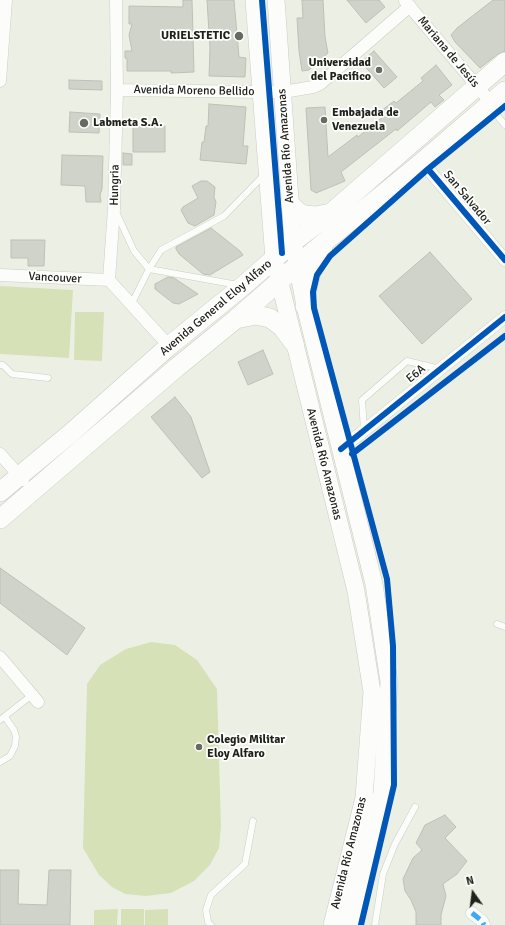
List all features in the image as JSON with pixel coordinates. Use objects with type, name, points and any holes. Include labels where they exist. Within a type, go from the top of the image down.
[{"type":"main road","name":"Avenida Río Amazonas","points":[[254,0],[274,259],[356,591],[372,692],[364,798],[332,925]]},
{"type":"main road","name":"Avenida Río Amazonas","points":[[276,0],[293,242],[305,306],[374,584],[389,682],[382,793],[349,925]]},
{"type":"main road","name":"Avenida General Eloy Alfaro","points":[[0,492],[70,433],[168,346],[243,286],[293,242],[331,213],[505,62]]},
{"type":"main road","name":"Avenida General Eloy Alfaro","points":[[0,519],[170,373],[236,319],[298,264],[495,100]]},
{"type":"main road","points":[[290,204],[297,211],[303,214],[316,216],[331,213]]},
{"type":"main road","points":[[305,306],[306,292],[311,274],[318,255],[326,242]]},
{"type":"main road","points":[[236,319],[256,315],[270,318],[282,327],[294,343]]},
{"type":"street","points":[[0,80],[6,0]]},
{"type":"street","name":"Hungria","points":[[109,280],[114,208],[116,0]]},
{"type":"street","name":"Avenida Moreno Bellido","points":[[116,90],[283,92],[313,87],[320,84],[407,3]]},
{"type":"street","name":"Mariana de Jesús","points":[[407,3],[477,87],[495,100]]},
{"type":"street","name":"San Salvador","points":[[422,162],[505,260]]},
{"type":"street","name":"Vancouver","points":[[0,275],[109,280]]},
{"type":"street","points":[[109,280],[168,346]]},
{"type":"street","name":"E6A","points":[[341,448],[505,317]]},
{"type":"street","points":[[0,454],[33,492]]},
{"type":"street","points":[[0,657],[35,699]]},
{"type":"street","points":[[472,913],[482,921],[484,925]]},
{"type":"lane","points":[[495,100],[505,126]]},
{"type":"lane","points":[[132,305],[149,269],[161,250],[224,216],[267,172]]},
{"type":"lane","points":[[114,208],[134,251],[149,269],[243,286]]},
{"type":"lane","points":[[364,430],[362,400],[407,361],[440,369]]},
{"type":"lane","points":[[0,365],[12,374],[48,378]]},
{"type":"lane","points":[[496,624],[505,627]]},
{"type":"lane","points":[[0,762],[10,756],[15,746],[16,737],[14,730],[2,718],[35,699]]},
{"type":"lane","points":[[375,925],[383,874],[395,844],[415,807]]},
{"type":"lane","points":[[210,925],[206,910],[210,895],[246,864],[253,821]]},
{"type":"green space","points":[[0,286],[73,290],[69,358],[0,354]]},
{"type":"green space","points":[[75,312],[104,312],[102,361],[74,360]]},
{"type":"green space","points":[[151,642],[175,645],[197,660],[217,689],[221,827],[219,848],[210,865],[194,881],[171,893],[146,896],[125,894],[112,887],[99,875],[83,848],[87,684],[100,665],[126,649]]},
{"type":"green space","points":[[118,909],[117,925],[94,925],[94,910]]},
{"type":"green space","points":[[121,909],[144,909],[144,925],[121,925]]},
{"type":"green space","points":[[168,909],[168,925],[145,925],[145,910]]},
{"type":"building","points":[[183,0],[192,0],[194,72],[171,73],[171,71],[127,71],[125,51],[132,51],[129,35],[132,24],[129,24],[129,6],[183,7]]},
{"type":"building","points":[[207,0],[234,0],[239,57],[246,58],[245,77],[209,76],[210,48]]},
{"type":"building","points":[[302,0],[323,0],[325,37],[328,53],[309,70],[302,71],[297,18],[303,18]]},
{"type":"building","points":[[347,0],[379,0],[385,7],[366,23]]},
{"type":"building","points":[[493,0],[505,0],[505,51],[498,54],[480,68],[455,42],[451,35],[457,28]]},
{"type":"building","name":"Universidad del Pacifico","points":[[374,51],[397,77],[384,88],[361,62]]},
{"type":"building","points":[[436,65],[452,85],[439,95],[444,100],[435,107],[431,102],[397,131],[396,129],[341,172],[345,181],[316,193],[311,190],[306,108],[325,107],[328,157],[357,135],[358,137],[385,115],[381,111],[394,101],[396,103],[423,81],[421,78]]},
{"type":"building","points":[[69,80],[102,81],[102,90],[69,89]]},
{"type":"building","points":[[209,104],[246,107],[243,146],[248,146],[246,164],[200,160],[202,142],[204,142],[206,126],[208,126]]},
{"type":"building","name":"Labmeta S.A.","points":[[70,112],[100,114],[99,133],[69,132]]},
{"type":"building","points":[[133,126],[165,126],[165,152],[133,152]]},
{"type":"building","points":[[123,153],[132,154],[132,165],[123,165]]},
{"type":"building","points":[[62,155],[103,156],[102,189],[100,195],[101,202],[86,202],[85,186],[61,185]]},
{"type":"building","points":[[201,181],[207,181],[215,187],[214,197],[216,202],[214,215],[195,226],[188,223],[181,210],[183,207],[198,198],[192,186]]},
{"type":"building","points":[[211,228],[243,255],[210,275],[203,274],[179,254],[176,247]]},
{"type":"building","points":[[11,240],[45,240],[44,266],[28,266],[28,258],[11,258]]},
{"type":"building","points":[[430,252],[472,299],[422,344],[379,296]]},
{"type":"building","points":[[168,277],[174,278],[198,294],[179,304],[173,303],[155,289],[155,284]]},
{"type":"building","points":[[263,350],[273,374],[248,385],[238,362]]},
{"type":"building","points":[[175,397],[191,417],[210,472],[202,478],[151,417]]},
{"type":"building","points":[[0,568],[85,628],[67,655],[0,603]]},
{"type":"building","points":[[445,815],[456,827],[445,838],[467,861],[457,874],[443,884],[446,896],[441,915],[441,925],[416,925],[416,912],[405,891],[403,879],[413,858],[422,850],[416,843],[425,825]]},
{"type":"building","points":[[0,870],[19,870],[18,904],[47,905],[49,870],[71,870],[70,925],[0,925]]},
{"type":"marked path","points":[[472,913],[482,921],[484,925]]},
{"type":"cycle path","points":[[262,0],[282,253]]},
{"type":"cycle path","points":[[361,925],[394,785],[393,646],[387,579],[314,308],[313,292],[317,275],[330,256],[428,169],[505,106]]},
{"type":"cycle path","points":[[428,169],[505,260]]},
{"type":"cycle path","points":[[341,449],[505,317]]},
{"type":"cycle path","points":[[352,454],[505,336]]},
{"type":"place","name":"URIELSTETIC","points":[[239,36]]},
{"type":"place","name":"Universidad del Pacifico","points":[[379,70]]},
{"type":"place","name":"Embajada de Venezuela","points":[[324,120]]},
{"type":"place","name":"Labmeta S.A.","points":[[84,123]]},
{"type":"place","name":"Colegio Militar Eloy Alfaro","points":[[199,747]]}]
